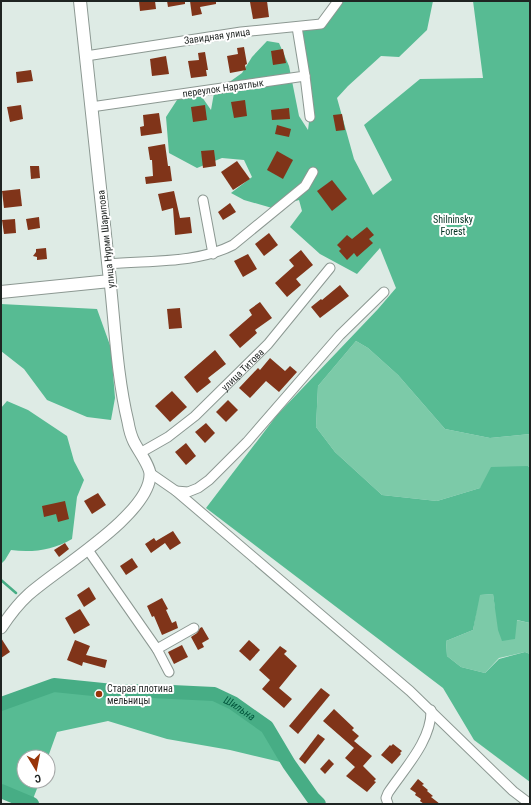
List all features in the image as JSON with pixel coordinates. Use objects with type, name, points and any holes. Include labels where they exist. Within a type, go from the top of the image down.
[{"type":"main road","name":"улица Нурми Шарипова","points":[[80,1],[110,281]]},
{"type":"main road","points":[[1,292],[110,281]]},
{"type":"street","name":"Завидная улица","points":[[86,56],[241,32],[321,24],[338,1]]},
{"type":"street","points":[[297,27],[310,117]]},
{"type":"street","name":"переулок Наратлык","points":[[92,107],[305,76]]},
{"type":"street","points":[[108,264],[185,258],[222,251],[233,245],[305,186],[313,172]]},
{"type":"street","points":[[203,200],[212,254]]},
{"type":"street","name":"улица Титова","points":[[140,453],[168,436],[195,416],[268,344],[330,268]]},
{"type":"street","name":"улица Нурми Шарипова","points":[[110,281],[122,388],[128,422],[133,441],[150,473]]},
{"type":"street","points":[[176,490],[188,492],[198,488],[209,480],[247,442],[340,335],[384,292]]},
{"type":"street","points":[[1,628],[10,613],[28,594],[88,550],[129,514],[149,485],[150,473],[176,490],[342,631],[431,710],[513,791],[530,804]]},
{"type":"street","points":[[88,550],[157,648],[169,672]]},
{"type":"street","points":[[157,648],[194,628]]},
{"type":"street","points":[[388,804],[386,798],[388,793],[419,748],[430,727],[431,710]]},
{"type":"green space","name":"Shilninsky Forest","points":[[338,1],[433,1],[427,30],[399,57],[381,56],[337,98],[354,159],[373,195],[392,180],[364,125],[420,79],[483,78],[473,1],[530,1],[530,434],[490,438],[445,429],[398,375],[368,348],[356,341],[318,386],[316,427],[335,452],[382,495],[437,501],[480,488],[491,467],[528,466],[530,468],[530,623],[517,620],[515,639],[502,641],[498,630],[493,594],[480,595],[473,630],[446,641],[447,656],[461,667],[485,673],[499,659],[525,652],[530,654],[530,782],[474,740],[443,688],[206,508],[277,415],[378,309],[396,288],[380,248],[357,274],[320,254],[290,227],[302,211],[299,200],[272,208],[244,200],[231,193],[252,177],[244,160],[222,158],[197,168],[169,153],[166,117],[177,100],[195,87],[211,110],[214,93],[242,73],[252,57],[267,41],[279,43],[289,66],[299,116],[308,130],[310,114],[297,27],[321,24]]},
{"type":"green space","points":[[1,304],[97,309],[111,348],[115,398],[111,420],[87,417],[47,400],[24,369],[1,351]]},
{"type":"green space","points":[[356,341],[368,348],[398,375],[445,429],[490,438],[530,434],[530,468],[528,466],[480,488],[437,501],[382,495],[335,452],[316,427],[318,386]]},
{"type":"green space","points":[[7,401],[28,410],[67,436],[74,461],[84,480],[77,497],[72,539],[57,546],[42,550],[11,550],[1,564],[1,408]]},
{"type":"green space","points":[[493,594],[495,607],[516,620],[530,623],[530,654],[525,652],[499,658],[485,673],[461,667],[447,656],[446,641],[473,630],[479,595]]},
{"type":"green space","points":[[54,685],[113,691],[214,694],[233,703],[267,727],[289,764],[230,750],[167,739],[108,721],[57,732],[51,749],[16,749],[16,789],[37,789],[31,804],[1,791],[1,704]]},
{"type":"building","points":[[139,1],[155,1],[156,9],[140,11]]},
{"type":"building","points":[[167,1],[185,1],[185,4],[168,7]]},
{"type":"building","points":[[190,1],[216,1],[216,4],[200,7],[202,14],[192,16]]},
{"type":"building","points":[[267,1],[269,17],[253,19],[250,2]]},
{"type":"building","points":[[244,47],[247,64],[245,65],[246,70],[230,73],[227,56],[238,54],[237,48]]},
{"type":"building","points":[[283,49],[286,63],[273,65],[271,51]]},
{"type":"building","points":[[205,52],[208,70],[206,70],[207,76],[191,78],[188,61],[199,60],[198,53]]},
{"type":"building","points":[[166,56],[169,74],[152,76],[150,59]]},
{"type":"building","points":[[31,70],[33,81],[17,83],[16,72]]},
{"type":"building","points":[[245,100],[247,116],[234,118],[231,102]]},
{"type":"building","points":[[21,105],[23,119],[10,122],[7,107]]},
{"type":"building","points":[[205,105],[207,120],[193,122],[191,107]]},
{"type":"building","points":[[289,108],[290,119],[272,120],[271,110]]},
{"type":"building","points":[[159,113],[162,133],[141,136],[140,127],[144,126],[143,115]]},
{"type":"building","points":[[342,114],[345,130],[336,131],[333,115]]},
{"type":"building","points":[[277,125],[291,129],[289,137],[275,134]]},
{"type":"building","points":[[165,144],[172,181],[146,184],[145,177],[153,176],[152,160],[150,160],[148,147]]},
{"type":"building","points":[[214,150],[216,166],[203,168],[201,151]]},
{"type":"building","points":[[277,151],[293,160],[283,179],[267,170]]},
{"type":"building","points":[[237,161],[250,179],[233,190],[221,172]]},
{"type":"building","points":[[30,166],[39,166],[40,178],[31,179]]},
{"type":"building","points":[[332,180],[347,199],[332,211],[317,191]]},
{"type":"building","points":[[20,189],[22,206],[4,208],[2,191]]},
{"type":"building","points":[[174,191],[180,218],[190,217],[192,233],[175,235],[173,208],[162,211],[158,194]]},
{"type":"building","points":[[230,203],[236,212],[223,220],[218,212]]},
{"type":"building","points":[[39,217],[40,228],[28,230],[26,219]]},
{"type":"building","points":[[15,219],[16,233],[4,234],[2,220]]},
{"type":"building","points":[[367,227],[374,235],[369,239],[373,243],[357,257],[354,253],[347,260],[339,251],[341,249],[337,245],[347,235],[352,239]]},
{"type":"building","points":[[269,233],[278,245],[264,256],[255,244]]},
{"type":"building","points":[[46,248],[47,259],[37,260],[37,257],[33,256],[36,249]]},
{"type":"building","points":[[301,250],[313,265],[296,279],[301,285],[287,297],[275,283],[294,266],[289,260]]},
{"type":"building","points":[[248,254],[257,269],[243,277],[234,261]]},
{"type":"building","points":[[340,285],[349,296],[320,318],[311,307]]},
{"type":"building","points":[[260,302],[272,318],[255,330],[257,333],[240,348],[229,335],[252,315],[249,310]]},
{"type":"building","points":[[180,308],[182,328],[169,329],[167,309]]},
{"type":"building","points":[[215,350],[226,364],[208,378],[211,382],[197,393],[184,377]]},
{"type":"building","points":[[270,358],[285,371],[290,366],[297,372],[279,392],[266,381],[250,398],[239,388],[258,368],[260,370]]},
{"type":"building","points":[[172,391],[187,407],[170,422],[155,406]]},
{"type":"building","points":[[228,400],[238,410],[226,422],[216,412]]},
{"type":"building","points":[[206,423],[215,433],[205,443],[195,432]]},
{"type":"building","points":[[186,443],[196,456],[186,465],[175,452]]},
{"type":"building","points":[[98,493],[106,505],[92,514],[84,501]]},
{"type":"building","points":[[65,501],[69,519],[58,522],[56,514],[44,517],[42,506]]},
{"type":"building","points":[[173,531],[181,543],[170,550],[165,543],[151,553],[145,544],[154,538],[156,541]]},
{"type":"building","points":[[65,543],[69,549],[59,557],[54,550]]},
{"type":"building","points":[[132,558],[138,567],[126,575],[120,566]]},
{"type":"building","points":[[89,587],[96,599],[84,607],[77,595]]},
{"type":"building","points":[[162,598],[168,609],[166,610],[172,623],[176,621],[178,628],[162,635],[154,616],[152,617],[147,606]]},
{"type":"building","points":[[80,609],[90,625],[74,634],[65,618]]},
{"type":"building","points":[[202,627],[209,639],[202,643],[204,647],[198,650],[191,637]]},
{"type":"building","points":[[1,638],[10,652],[1,658]]},
{"type":"building","points":[[75,640],[90,646],[86,655],[107,660],[105,668],[83,662],[82,666],[67,660]]},
{"type":"building","points":[[249,640],[260,650],[250,661],[239,651]]},
{"type":"building","points":[[182,645],[188,657],[174,664],[168,652]]},
{"type":"building","points":[[280,646],[287,651],[284,654],[297,666],[279,688],[292,699],[284,708],[262,689],[270,680],[259,670]]},
{"type":"building","points":[[321,688],[330,695],[298,734],[289,726]]},
{"type":"building","points":[[334,709],[354,728],[352,730],[359,736],[354,741],[372,756],[363,766],[376,779],[374,781],[376,782],[367,792],[346,776],[355,767],[345,758],[354,748],[323,721]]},
{"type":"building","points":[[318,734],[325,739],[305,764],[299,759]]},
{"type":"building","points":[[393,744],[402,751],[392,764],[381,755],[390,745],[391,746]]},
{"type":"building","points":[[329,759],[334,764],[325,774],[320,769]]},
{"type":"building","points":[[418,779],[433,796],[431,797],[440,804],[424,804],[420,801],[421,799],[415,795],[416,793],[410,789]]},
{"type":"waterway","points":[[1,580],[16,593]]},
{"type":"waterway","name":"Шильна","points":[[1,704],[54,685],[113,691],[214,694],[233,703],[267,727],[289,764],[319,804]]},
{"type":"waterway","name":"Шильна","points":[[1,791],[32,804]]},
{"type":"place","name":"Старая плотина мельницы","points":[[99,694]]}]
